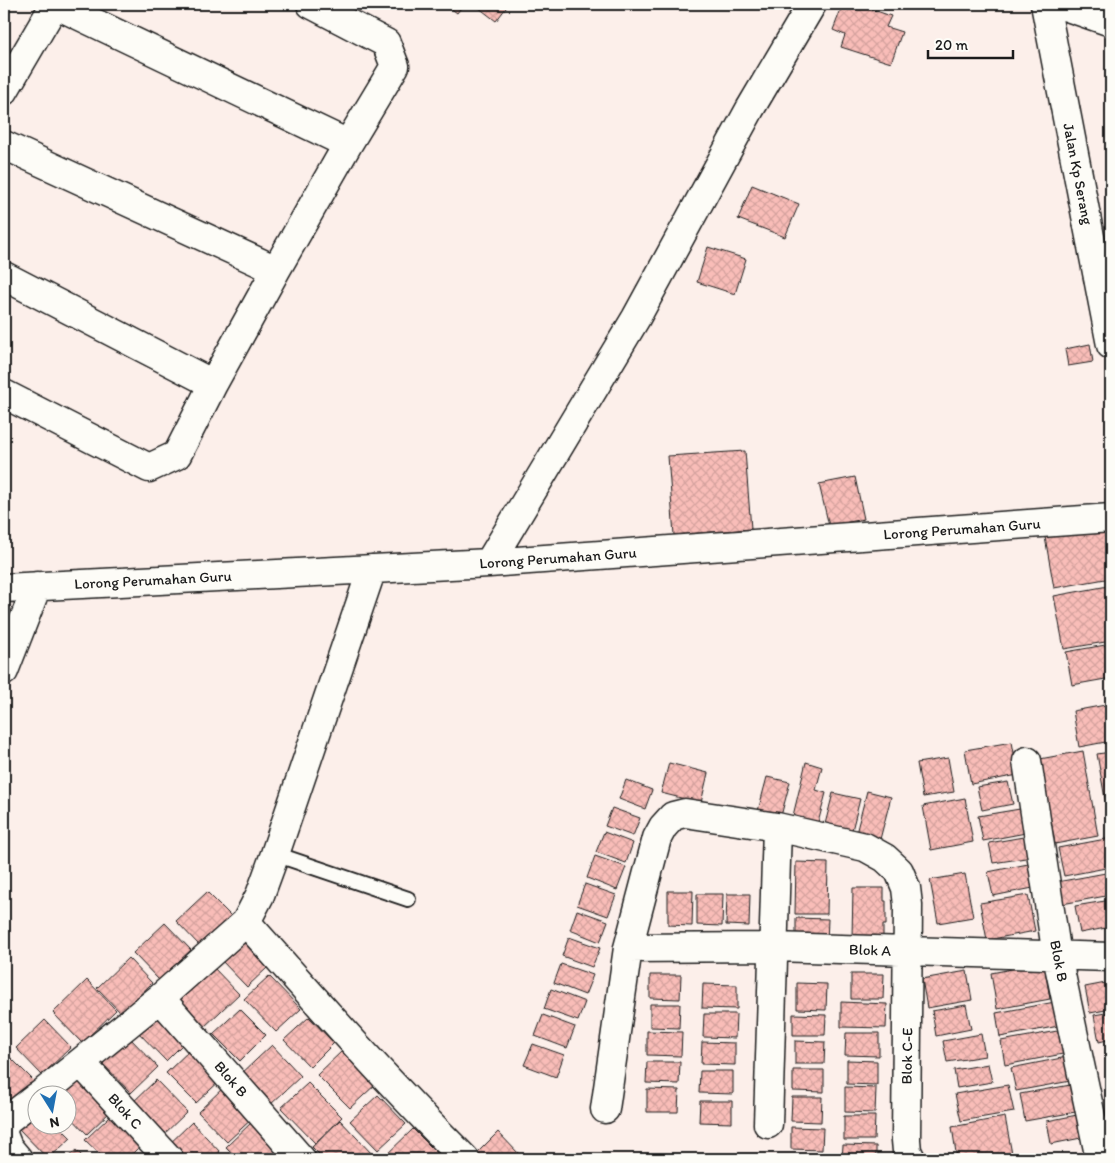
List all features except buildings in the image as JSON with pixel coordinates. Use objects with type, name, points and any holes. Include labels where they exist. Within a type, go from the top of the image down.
[{"type":"street","points":[[4,91],[55,4],[348,144]]},
{"type":"street","points":[[4,394],[149,468],[177,455],[213,384],[276,270],[395,66],[386,43],[311,4]]},
{"type":"street","points":[[489,563],[636,318],[750,109],[812,4]]},
{"type":"street","name":"Jalan Kp Serang","points":[[1044,4],[1099,224],[1111,345]]},
{"type":"street","points":[[1059,4],[1111,22]]},
{"type":"street","points":[[4,144],[276,270]]},
{"type":"street","points":[[4,276],[213,384]]},
{"type":"street","name":"Lorong Perumahan Guru","points":[[4,588],[489,563],[1111,518]]},
{"type":"street","points":[[51,1086],[160,998],[246,922],[260,895],[276,854],[372,569]]},
{"type":"street","points":[[4,671],[37,586]]},
{"type":"street","name":"Blok B","points":[[1027,761],[1057,956],[1100,1159]]},
{"type":"street","name":"Blok C-E","points":[[604,1109],[628,948],[657,838],[663,827],[673,816],[685,813],[777,827],[865,847],[885,858],[899,871],[906,888],[909,951],[906,1140],[911,1159]]},
{"type":"street","points":[[768,1124],[777,827]]},
{"type":"street","points":[[246,922],[402,1097],[465,1159]]},
{"type":"street","name":"Blok A","points":[[628,948],[774,947],[1111,957]]},
{"type":"street","name":"Blok B","points":[[160,998],[302,1159]]},
{"type":"street","name":"Blok C","points":[[82,1063],[169,1159]]},
{"type":"street","points":[[4,1127],[7,1120],[28,1104]]},
{"type":"street","points":[[4,1137],[8,1148],[18,1159]]},
{"type":"lane","points":[[276,854],[408,899]]}]
